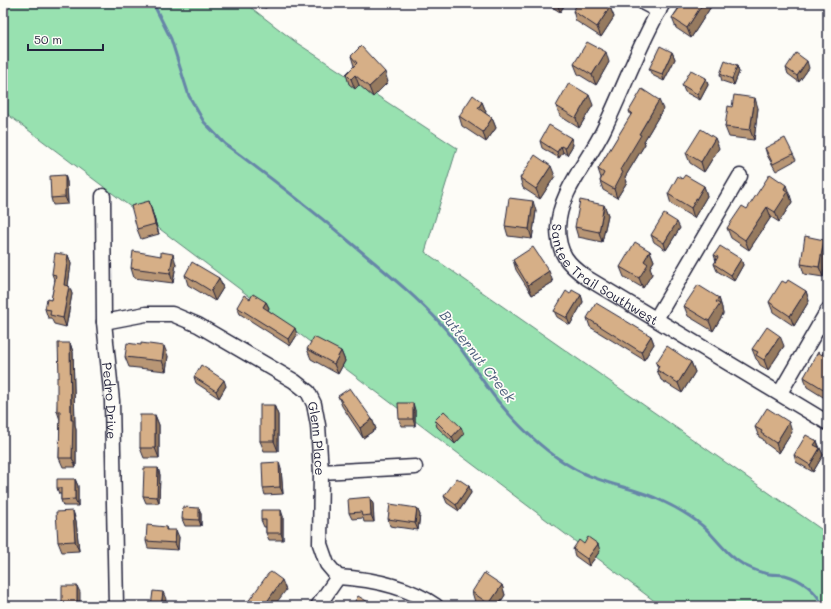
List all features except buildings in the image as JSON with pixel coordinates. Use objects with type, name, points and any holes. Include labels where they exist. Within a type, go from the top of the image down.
[{"type":"street","points":[[644,3],[661,7]]},
{"type":"street","name":"Santee Trail Southwest","points":[[661,7],[647,31],[605,129],[571,187],[561,209],[558,227],[558,241],[564,257],[576,270],[828,423]]},
{"type":"street","points":[[656,319],[740,176]]},
{"type":"street","name":"Pedro Drive","points":[[103,196],[104,322],[112,401],[116,606]]},
{"type":"street","points":[[780,393],[828,310]]},
{"type":"street","name":"Glenn Place","points":[[104,322],[146,314],[172,314],[198,325],[294,381],[308,392],[314,404],[318,425],[321,472],[320,544],[327,564],[338,577]]},
{"type":"street","points":[[321,472],[415,467]]},
{"type":"street","points":[[318,606],[338,577],[363,579],[394,586],[436,606]]},
{"type":"green space","points":[[7,3],[245,3],[297,43],[457,148],[425,252],[828,534],[828,606],[661,606],[3,111],[3,15]]},
{"type":"waterway","name":"Butternut Creek","points":[[153,3],[171,39],[189,96],[204,122],[225,144],[315,213],[419,301],[450,334],[497,400],[514,420],[533,438],[553,455],[575,469],[597,479],[652,496],[681,511],[705,528],[739,562],[763,573],[785,575],[797,579],[808,586],[817,595],[822,606]]}]
